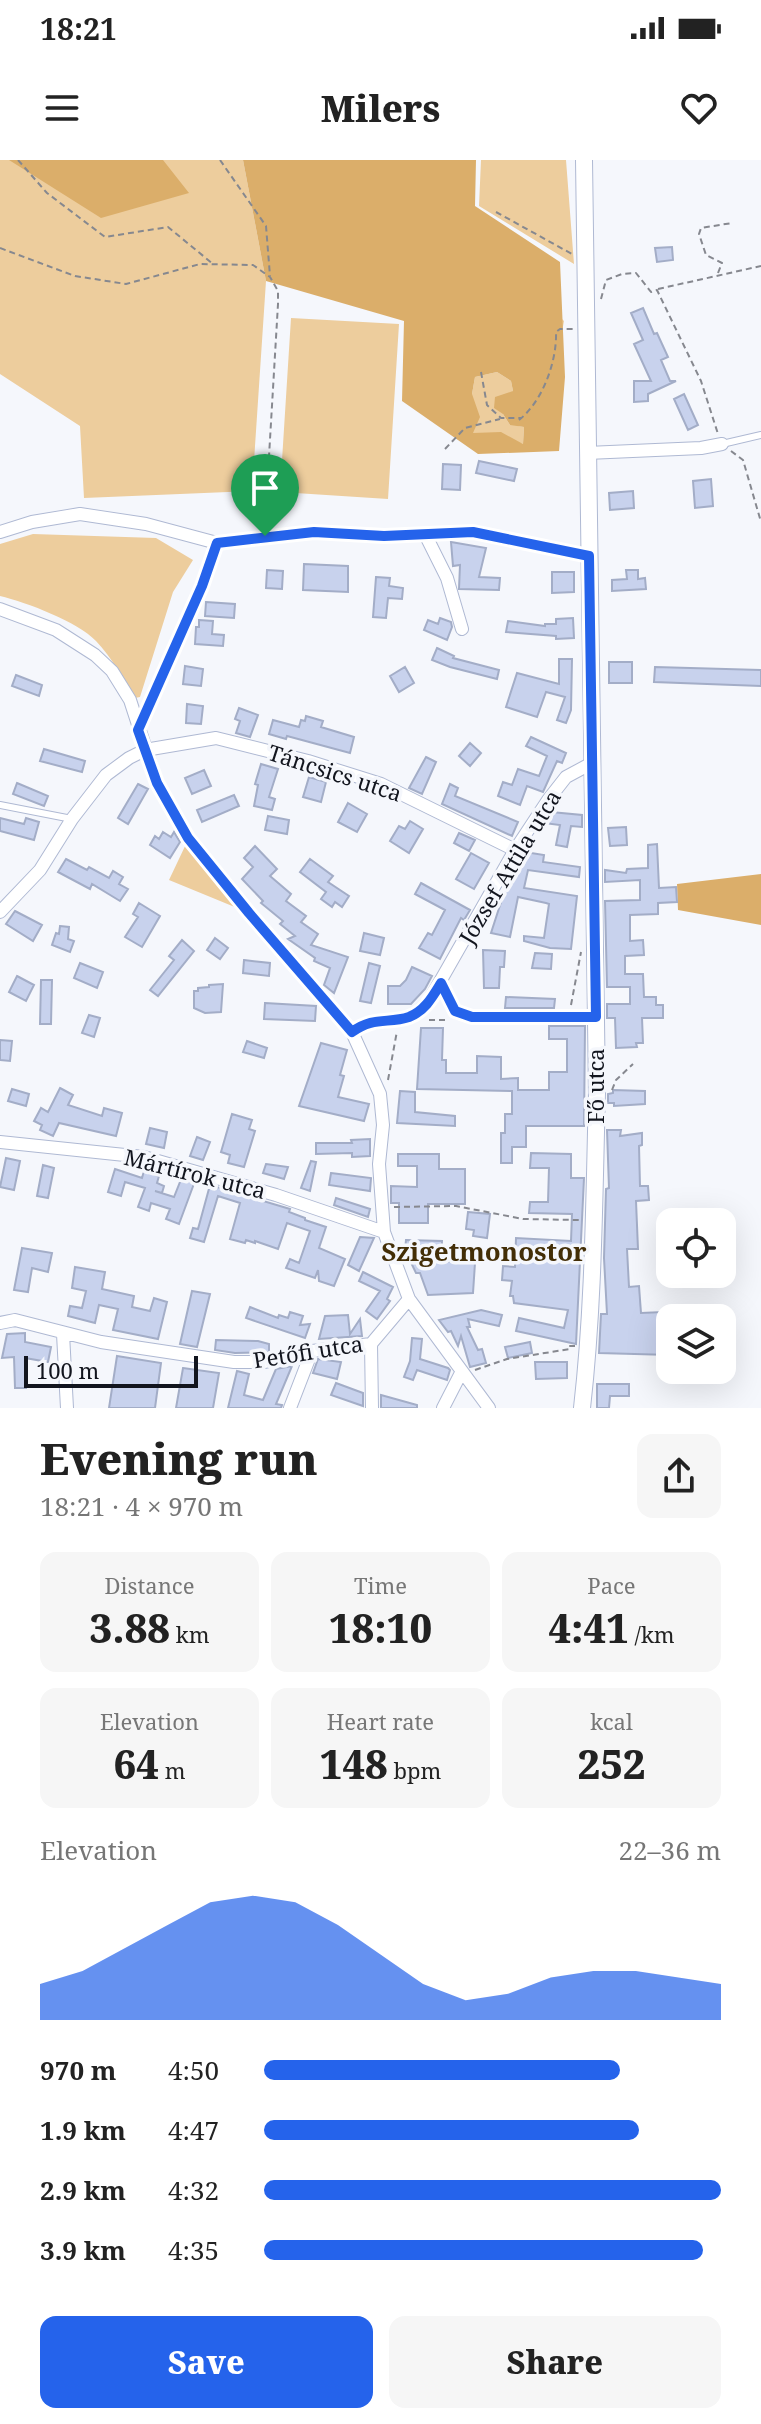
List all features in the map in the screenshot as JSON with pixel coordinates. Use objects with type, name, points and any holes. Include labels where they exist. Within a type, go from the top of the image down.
[{"type":"main road","name":"Fő utca","points":[[582,1408],[596,1220],[597,1093],[584,160]]},
{"type":"street","points":[[587,453],[701,448],[722,444]]},
{"type":"street","points":[[0,532],[32,522],[80,514],[146,524],[217,543],[314,532],[384,536],[473,532],[589,556]]},
{"type":"street","points":[[425,534],[447,578],[462,629]]},
{"type":"street","points":[[138,730],[202,586],[217,543]]},
{"type":"street","points":[[0,609],[56,630],[95,655],[112,671],[130,700],[157,783],[188,838],[352,1032],[380,1094],[383,1125],[379,1164],[384,1232],[409,1299],[489,1408]]},
{"type":"street","name":"Táncsics utca","points":[[145,750],[216,738],[308,761],[381,784],[515,850]]},
{"type":"street","points":[[0,912],[40,870],[72,819],[106,775],[145,750]]},
{"type":"street","name":"József Attila utca","points":[[352,1032],[362,1025],[383,1019],[408,1018],[429,1001],[515,850],[566,777],[592,763]]},
{"type":"street","points":[[441,983],[455,1011],[472,1017],[596,1017]]},
{"type":"street","name":"Mártírok utca","points":[[0,1142],[144,1157],[276,1195],[384,1232]]},
{"type":"street","name":"Petőfi utca","points":[[0,1323],[15,1320],[63,1334],[234,1362],[265,1362],[312,1351],[371,1344],[409,1299]]},
{"type":"street","points":[[63,1334],[67,1408]]},
{"type":"street","points":[[371,1344],[372,1408]]},
{"type":"street","points":[[290,1408],[312,1351]]},
{"type":"street","points":[[443,1408],[462,1371]]},
{"type":"lane","points":[[722,444],[761,435]]},
{"type":"lane","points":[[0,805],[72,819]]},
{"type":"path","points":[[18,160],[47,193],[105,237],[168,227],[214,265]]},
{"type":"path","points":[[220,160],[266,226],[270,277]]},
{"type":"path","points":[[496,212],[575,255],[585,257]]},
{"type":"path","points":[[718,274],[722,263],[706,255],[699,234],[701,228],[732,223]]},
{"type":"path","points":[[0,248],[75,276],[126,284],[200,264],[253,265],[270,277],[278,291],[278,304],[265,536]]},
{"type":"path","points":[[599,306],[606,280],[622,274],[636,273],[651,292],[761,266]]},
{"type":"path","points":[[657,290],[701,381],[722,444],[743,460],[761,522]]},
{"type":"path","points":[[445,449],[465,428],[501,418],[521,419],[545,386],[556,332],[560,329],[586,329]]},
{"type":"path","points":[[481,372],[487,405],[501,418]]},
{"type":"path","points":[[569,1018],[582,944]]},
{"type":"path","points":[[380,1094],[387,1085],[396,1032]]},
{"type":"path","points":[[597,1093],[614,1088],[616,1080],[633,1064]]},
{"type":"path","points":[[383,1207],[456,1206],[523,1219],[596,1220]]},
{"type":"path","points":[[462,1371],[472,1371],[507,1359],[570,1349],[570,1346],[589,1346]]},
{"type":"shaded area","points":[[0,160],[243,160],[266,281],[252,491],[84,498],[80,426],[0,374]]},
{"type":"shaded area","points":[[9,160],[163,160],[189,193],[101,218]]},
{"type":"shaded area","points":[[243,160],[476,160],[475,206],[560,262],[565,377],[559,451],[478,454],[402,401],[404,321],[266,281]],"holes":[[[497,372],[511,381],[513,391],[495,397],[494,408],[503,414],[510,425],[524,427],[523,444],[501,432],[473,433],[480,417],[472,394],[475,377]]]},
{"type":"shaded area","points":[[481,160],[566,160],[574,264],[479,206]]},
{"type":"shaded area","points":[[291,318],[399,324],[388,499],[280,492]]},
{"type":"shaded area","points":[[562,319],[561,337],[518,426],[524,427],[523,444],[472,433],[475,377],[497,372],[511,381],[513,391],[503,414],[510,425]]},
{"type":"shaded area","points":[[33,534],[156,538],[193,560],[173,592],[140,697],[135,698],[107,654],[88,634],[51,614],[0,596],[0,544]]},
{"type":"shaded area","points":[[187,842],[242,910],[169,880]]},
{"type":"shaded area","points":[[761,874],[761,925],[678,910],[677,884]]},
{"type":"building","points":[[672,247],[673,260],[657,262],[655,248]]},
{"type":"building","points":[[643,308],[668,357],[661,360],[670,381],[676,381],[648,394],[648,401],[634,402],[634,381],[651,381],[634,344],[643,340],[631,313]]},
{"type":"building","points":[[684,394],[698,425],[688,430],[674,399]]},
{"type":"building","points":[[479,461],[517,469],[514,481],[476,473]]},
{"type":"building","points":[[443,464],[461,465],[460,490],[442,489]]},
{"type":"building","points":[[711,479],[713,506],[695,508],[693,481]]},
{"type":"building","points":[[633,491],[634,508],[610,510],[609,493]]},
{"type":"building","points":[[451,542],[486,548],[479,577],[500,578],[499,590],[459,589],[460,565],[453,566]]},
{"type":"building","points":[[304,564],[348,566],[348,592],[303,590]]},
{"type":"building","points":[[267,570],[283,571],[282,589],[266,588]]},
{"type":"building","points":[[626,570],[638,570],[638,579],[645,578],[646,589],[612,591],[612,580],[627,579]]},
{"type":"building","points":[[552,572],[574,572],[574,592],[552,593]]},
{"type":"building","points":[[376,577],[390,578],[389,586],[403,588],[402,599],[388,598],[386,618],[373,617]]},
{"type":"building","points":[[206,602],[235,604],[234,618],[205,616]]},
{"type":"building","points":[[440,618],[451,622],[447,640],[424,630],[428,620],[438,624]]},
{"type":"building","points":[[573,618],[574,638],[556,639],[556,636],[506,632],[508,621],[545,626],[556,624],[556,619]]},
{"type":"building","points":[[199,620],[213,621],[212,634],[224,635],[223,646],[195,644]]},
{"type":"building","points":[[437,648],[453,658],[499,670],[497,679],[432,660]]},
{"type":"building","points":[[559,659],[572,659],[571,710],[566,723],[557,720],[565,697],[546,692],[537,717],[506,707],[517,673],[559,684]]},
{"type":"building","points":[[609,662],[632,662],[632,683],[609,683]]},
{"type":"building","points":[[185,666],[203,669],[201,686],[183,684]]},
{"type":"building","points":[[405,667],[414,683],[399,692],[390,676]]},
{"type":"building","points":[[655,667],[761,670],[761,686],[654,682]]},
{"type":"building","points":[[16,675],[42,685],[39,696],[12,686]]},
{"type":"building","points":[[187,704],[203,706],[201,724],[186,723]]},
{"type":"building","points":[[239,708],[258,715],[250,737],[236,733],[240,721],[235,719]]},
{"type":"building","points":[[306,716],[323,721],[321,727],[354,737],[350,753],[269,734],[273,720],[299,727]]},
{"type":"building","points":[[531,737],[566,753],[562,763],[557,761],[543,792],[527,786],[520,805],[498,796],[503,782],[512,785],[518,769],[539,776],[547,756],[526,746]]},
{"type":"building","points":[[470,743],[481,753],[470,766],[459,756]]},
{"type":"building","points":[[44,749],[85,761],[82,772],[40,761]]},
{"type":"building","points":[[426,757],[436,762],[422,794],[409,788]]},
{"type":"building","points":[[261,764],[278,769],[269,797],[275,799],[272,810],[254,806],[258,785],[255,784]]},
{"type":"building","points":[[204,770],[211,786],[192,794],[185,778]]},
{"type":"building","points":[[309,777],[326,782],[321,802],[303,797]]},
{"type":"building","points":[[17,783],[48,796],[44,806],[13,794]]},
{"type":"building","points":[[138,784],[148,789],[128,824],[118,818]]},
{"type":"building","points":[[450,784],[458,788],[455,796],[518,822],[512,836],[442,804]]},
{"type":"building","points":[[234,795],[239,806],[202,822],[197,810]]},
{"type":"building","points":[[348,803],[367,814],[357,832],[338,822]]},
{"type":"building","points":[[551,812],[582,815],[582,827],[571,826],[567,847],[556,845],[560,825],[544,823]]},
{"type":"building","points":[[268,816],[289,820],[287,834],[265,830]]},
{"type":"building","points":[[0,818],[24,824],[26,818],[39,822],[34,840],[0,831]]},
{"type":"building","points":[[410,821],[423,829],[409,853],[390,841],[399,826],[405,829]]},
{"type":"building","points":[[626,827],[627,845],[610,846],[608,828]]},
{"type":"building","points":[[163,832],[171,837],[174,832],[180,842],[170,858],[150,845],[155,836],[159,839]]},
{"type":"building","points":[[459,833],[475,840],[469,851],[454,843]]},
{"type":"building","points":[[657,844],[659,888],[676,887],[677,902],[658,903],[658,914],[630,915],[630,941],[643,940],[644,955],[625,956],[625,974],[643,974],[644,997],[656,997],[656,1005],[663,1005],[663,1018],[642,1018],[643,1043],[636,1043],[637,1047],[616,1048],[615,1018],[607,1018],[607,1004],[630,1004],[630,987],[607,987],[605,901],[640,900],[640,880],[605,882],[605,870],[626,873],[627,869],[648,868],[648,845]]},
{"type":"building","points":[[255,846],[277,869],[270,876],[291,894],[286,901],[306,916],[301,922],[318,934],[311,945],[348,957],[334,993],[324,985],[330,968],[314,961],[315,958],[288,939],[295,936],[280,924],[283,921],[261,903],[263,901],[242,879],[253,867],[244,858]]},
{"type":"building","points":[[525,852],[544,855],[543,862],[580,867],[579,877],[528,870],[524,888],[577,896],[571,949],[550,948],[524,941],[524,936],[544,938],[549,904],[518,897],[510,937],[491,933],[503,896]]},
{"type":"building","points":[[471,853],[489,863],[474,889],[456,879]]},
{"type":"building","points":[[66,859],[109,878],[113,871],[123,877],[119,884],[128,889],[120,901],[92,884],[90,889],[58,872]]},
{"type":"building","points":[[310,859],[333,876],[328,882],[349,896],[342,907],[335,902],[332,907],[321,899],[326,892],[300,872]]},
{"type":"building","points":[[421,883],[470,910],[464,920],[461,918],[440,959],[419,948],[428,933],[432,935],[445,910],[415,894]]},
{"type":"building","points":[[139,903],[160,916],[142,947],[125,937],[138,917],[133,914]]},
{"type":"building","points":[[15,911],[42,925],[33,941],[6,924]]},
{"type":"building","points":[[60,926],[69,927],[68,939],[74,941],[70,952],[52,945]]},
{"type":"building","points":[[364,933],[384,938],[380,955],[360,951]]},
{"type":"building","points":[[215,938],[228,948],[220,959],[207,950]]},
{"type":"building","points":[[182,940],[194,951],[158,996],[150,990],[174,960],[169,956]]},
{"type":"building","points":[[483,950],[505,951],[499,988],[484,988]]},
{"type":"building","points":[[535,953],[552,954],[551,969],[532,968]]},
{"type":"building","points":[[244,960],[270,963],[269,976],[243,973]]},
{"type":"building","points":[[80,963],[103,972],[97,988],[74,978]]},
{"type":"building","points":[[369,963],[380,966],[371,1003],[360,1001]]},
{"type":"building","points":[[412,967],[432,976],[425,989],[411,1004],[388,1004],[388,986],[400,986]]},
{"type":"building","points":[[17,976],[34,985],[26,1001],[9,992]]},
{"type":"building","points":[[41,980],[52,980],[51,1024],[40,1024]]},
{"type":"building","points":[[223,984],[221,1012],[205,1013],[194,1008],[194,991]]},
{"type":"building","points":[[506,997],[555,999],[554,1008],[505,1008]]},
{"type":"building","points":[[265,1003],[316,1006],[315,1021],[264,1019]]},
{"type":"building","points":[[89,1015],[100,1018],[94,1037],[82,1033]]},
{"type":"building","points":[[549,1026],[585,1026],[584,1126],[526,1126],[526,1147],[512,1147],[512,1163],[501,1163],[501,1133],[505,1133],[505,1114],[512,1114],[512,1091],[417,1089],[421,1028],[443,1028],[442,1060],[446,1060],[446,1073],[477,1073],[477,1056],[501,1057],[501,1079],[518,1078],[518,1090],[549,1090],[549,1072],[567,1072],[567,1039],[549,1039]]},
{"type":"building","points":[[0,1040],[12,1041],[10,1061],[0,1060]]},
{"type":"building","points":[[247,1041],[267,1048],[264,1058],[243,1052]]},
{"type":"building","points":[[321,1043],[347,1050],[338,1097],[369,1104],[364,1121],[299,1106]]},
{"type":"building","points":[[60,1088],[73,1095],[68,1105],[102,1116],[104,1108],[122,1113],[116,1136],[59,1123],[53,1136],[40,1130],[42,1125],[34,1121],[41,1108],[48,1112]]},
{"type":"building","points":[[12,1089],[29,1094],[26,1106],[8,1101]]},
{"type":"building","points":[[613,1090],[645,1091],[645,1104],[614,1106],[614,1103],[608,1103],[608,1094]]},
{"type":"building","points":[[400,1091],[415,1092],[415,1112],[455,1116],[455,1126],[397,1123]]},
{"type":"building","points":[[232,1114],[252,1120],[249,1129],[255,1131],[244,1167],[228,1163],[230,1155],[221,1152]]},
{"type":"building","points":[[150,1128],[167,1132],[164,1148],[146,1144]]},
{"type":"building","points":[[607,1130],[621,1130],[620,1136],[642,1133],[642,1145],[639,1146],[640,1186],[648,1186],[649,1200],[636,1201],[638,1249],[627,1249],[629,1287],[639,1286],[641,1313],[656,1312],[656,1355],[599,1353],[601,1314],[607,1314],[604,1258],[606,1189],[609,1188]]},
{"type":"building","points":[[197,1137],[210,1142],[203,1160],[190,1156]]},
{"type":"building","points":[[370,1139],[370,1156],[316,1154],[316,1143],[352,1143],[351,1140]]},
{"type":"building","points":[[531,1153],[571,1154],[571,1178],[584,1178],[576,1344],[516,1331],[519,1318],[564,1328],[568,1310],[514,1303],[513,1296],[510,1296],[512,1281],[502,1280],[503,1266],[515,1267],[516,1238],[571,1241],[572,1214],[529,1213],[530,1202],[548,1202],[549,1168],[530,1168]]},
{"type":"building","points":[[398,1154],[439,1154],[439,1169],[465,1169],[465,1204],[428,1204],[428,1223],[399,1223],[399,1203],[391,1203],[391,1186],[417,1187],[417,1166],[398,1166]]},
{"type":"building","points":[[6,1158],[20,1161],[14,1190],[0,1187]]},
{"type":"building","points":[[311,1161],[316,1162],[310,1191],[301,1188]]},
{"type":"building","points":[[266,1164],[288,1167],[284,1179],[263,1173]]},
{"type":"building","points":[[43,1165],[54,1168],[48,1198],[37,1196]]},
{"type":"building","points":[[115,1169],[142,1178],[144,1171],[159,1176],[157,1183],[164,1186],[162,1193],[155,1191],[174,1197],[182,1177],[195,1181],[179,1224],[166,1219],[170,1209],[151,1203],[149,1211],[138,1207],[145,1188],[125,1182],[121,1196],[108,1192]]},
{"type":"building","points":[[331,1173],[371,1178],[370,1191],[329,1185]]},
{"type":"building","points":[[210,1185],[290,1209],[289,1212],[305,1220],[326,1227],[319,1248],[345,1259],[334,1286],[319,1281],[318,1270],[315,1278],[286,1268],[290,1259],[299,1263],[310,1231],[287,1223],[278,1249],[255,1241],[246,1240],[245,1243],[230,1239],[240,1203],[218,1196],[204,1242],[190,1238],[193,1228],[198,1229]]},
{"type":"building","points":[[336,1198],[370,1209],[368,1217],[334,1205]]},
{"type":"building","points":[[468,1212],[490,1214],[487,1238],[473,1236],[474,1230],[466,1229]]},
{"type":"building","points":[[360,1237],[374,1238],[359,1271],[348,1265]]},
{"type":"building","points":[[406,1240],[442,1241],[441,1261],[475,1263],[473,1293],[428,1295],[420,1273],[416,1273],[405,1250]]},
{"type":"building","points":[[22,1248],[52,1253],[48,1272],[32,1268],[28,1292],[14,1290]]},
{"type":"building","points":[[75,1267],[105,1272],[102,1289],[134,1296],[132,1307],[150,1311],[154,1298],[167,1302],[158,1339],[113,1330],[118,1309],[99,1305],[95,1323],[68,1316],[70,1306],[82,1308],[86,1291],[72,1288]]},
{"type":"building","points":[[363,1272],[393,1287],[387,1299],[390,1301],[377,1319],[366,1311],[380,1291],[359,1281]]},
{"type":"building","points":[[192,1291],[210,1294],[197,1347],[180,1344]]},
{"type":"building","points":[[250,1307],[278,1318],[279,1315],[288,1318],[290,1312],[303,1316],[300,1325],[310,1324],[305,1338],[246,1318]]},
{"type":"building","points":[[481,1310],[502,1315],[499,1326],[468,1319],[470,1327],[467,1327],[478,1350],[482,1349],[486,1363],[470,1367],[461,1336],[458,1346],[451,1331],[448,1332],[439,1320]]},
{"type":"building","points":[[348,1315],[350,1334],[360,1319],[362,1336],[319,1339],[325,1316]]},
{"type":"building","points":[[25,1333],[25,1342],[51,1347],[48,1362],[25,1358],[26,1388],[15,1388],[14,1357],[2,1358],[7,1334]]},
{"type":"building","points":[[412,1338],[422,1339],[420,1359],[450,1370],[447,1380],[417,1370],[413,1380],[404,1377],[410,1361]]},
{"type":"building","points":[[216,1340],[258,1341],[269,1344],[269,1352],[215,1350]]},
{"type":"building","points":[[530,1342],[532,1353],[508,1358],[505,1347]]},
{"type":"building","points":[[117,1356],[161,1363],[155,1408],[109,1408]]},
{"type":"building","points":[[318,1359],[341,1362],[337,1379],[313,1373]]},
{"type":"building","points":[[535,1362],[567,1362],[567,1378],[536,1379]]},
{"type":"building","points":[[292,1366],[276,1404],[282,1405],[281,1408],[228,1408],[237,1371],[249,1374],[244,1395],[263,1400],[276,1369]]},
{"type":"building","points":[[183,1368],[219,1373],[213,1408],[176,1408]]},
{"type":"building","points":[[336,1383],[363,1393],[363,1406],[331,1395]]},
{"type":"building","points":[[597,1384],[629,1384],[629,1396],[610,1396],[609,1408],[597,1408]]},
{"type":"building","points":[[381,1395],[417,1405],[417,1408],[381,1408]]},
{"type":"district","name":"Szigetmonostor","points":[[484,1252]]},
{"type":"route","points":[[314,532],[384,536],[473,532],[589,556],[596,1017],[472,1017],[455,1011],[441,983],[429,1001],[408,1018],[383,1019],[362,1025],[352,1032],[188,838],[157,783],[138,730],[202,586],[217,543],[265,536],[314,532]]}]
